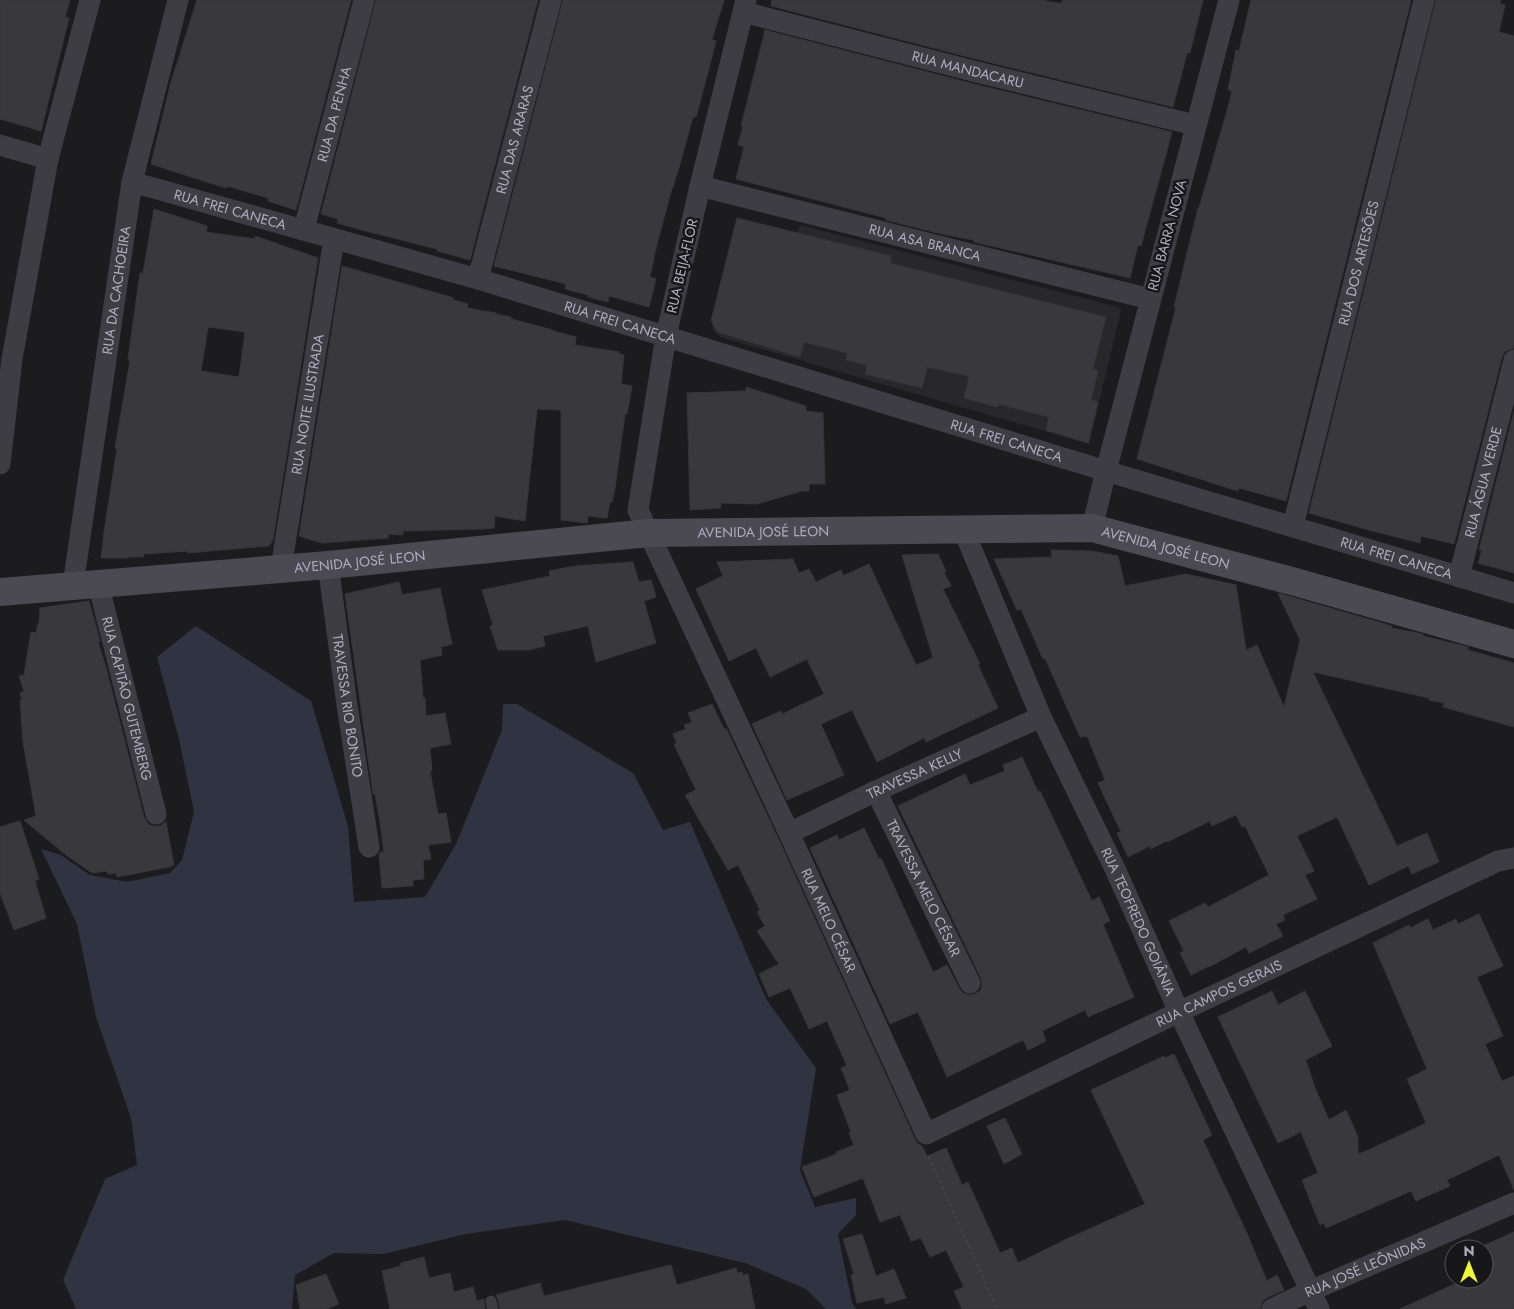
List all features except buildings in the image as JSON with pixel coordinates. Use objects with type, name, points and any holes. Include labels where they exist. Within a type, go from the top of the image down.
[{"type":"main road","name":"AVENIDA JOSÉ LEON","points":[[3,591],[328,565],[649,533],[964,531],[1092,528],[1292,581],[1514,644]]},
{"type":"street","points":[[0,464],[6,357],[48,159],[90,0]]},
{"type":"street","name":"RUA DA CACHOEIRA","points":[[74,585],[132,182],[178,0]]},
{"type":"street","name":"RUA DA PENHA","points":[[304,229],[364,0]]},
{"type":"street","name":"RUA DAS ARARAS","points":[[478,279],[551,0]]},
{"type":"street","name":"RUA BARRA NOVA","points":[[1106,471],[1228,0]]},
{"type":"street","name":"RUA DOS ARTESÕES","points":[[1293,526],[1424,0]]},
{"type":"street","name":"RUA MANDACARU","points":[[744,6],[972,71],[1195,125]]},
{"type":"street","name":"RUA BEIJA-FLOR","points":[[649,533],[638,510],[666,336],[744,6]]},
{"type":"street","points":[[0,145],[48,159]]},
{"type":"street","name":"RUA FREI CANECA","points":[[132,182],[478,279],[1106,471],[1514,593]]},
{"type":"street","name":"RUA ASA BRANCA","points":[[700,186],[1150,299]]},
{"type":"street","name":"RUA NOITE ILUSTRADA","points":[[281,568],[334,239]]},
{"type":"street","name":"RUA ÁGUA VERDE","points":[[1458,577],[1514,360]]},
{"type":"street","points":[[1092,528],[1106,471]]},
{"type":"street","name":"RUA TEOFREDO GOIÂNIA","points":[[964,531],[1041,717],[1116,872],[1179,1012],[1314,1300]]},
{"type":"street","name":"RUA MELO CÉSAR","points":[[649,533],[789,833],[926,1134]]},
{"type":"street","name":"TRAVESSA RIO BONITO","points":[[328,565],[369,847]]},
{"type":"street","name":"RUA CAPITÃO GUTEMBERG","points":[[74,585],[156,814]]},
{"type":"street","name":"TRAVESSA KELLY","points":[[789,833],[876,791],[1041,717]]},
{"type":"street","name":"TRAVESSA MELO CÉSAR","points":[[876,791],[970,983]]},
{"type":"street","name":"RUA CAMPOS GERAIS","points":[[926,1134],[1498,861],[1514,858]]},
{"type":"street","name":"RUA JOSÉ LEÔNIDAS","points":[[1272,1309],[1314,1300],[1514,1203]]},
{"type":"path","points":[[926,1134],[926,1148],[997,1309]]},
{"type":"shaded area","points":[[800,225],[1118,307],[1121,311],[1089,444],[720,337],[713,330],[712,319],[797,233]]},
{"type":"water","points":[[196,626],[311,701],[348,826],[354,902],[425,897],[456,844],[502,730],[503,704],[517,704],[633,773],[663,830],[690,822],[766,999],[816,1068],[800,1170],[815,1207],[856,1198],[856,1215],[838,1234],[852,1303],[856,1309],[826,1309],[806,1289],[745,1263],[565,1220],[466,1234],[383,1254],[334,1253],[295,1275],[292,1309],[76,1309],[63,1280],[105,1179],[137,1165],[131,1118],[96,1017],[77,924],[41,849],[61,855],[90,875],[127,882],[170,873],[182,860],[194,812],[179,739],[157,657]]}]
